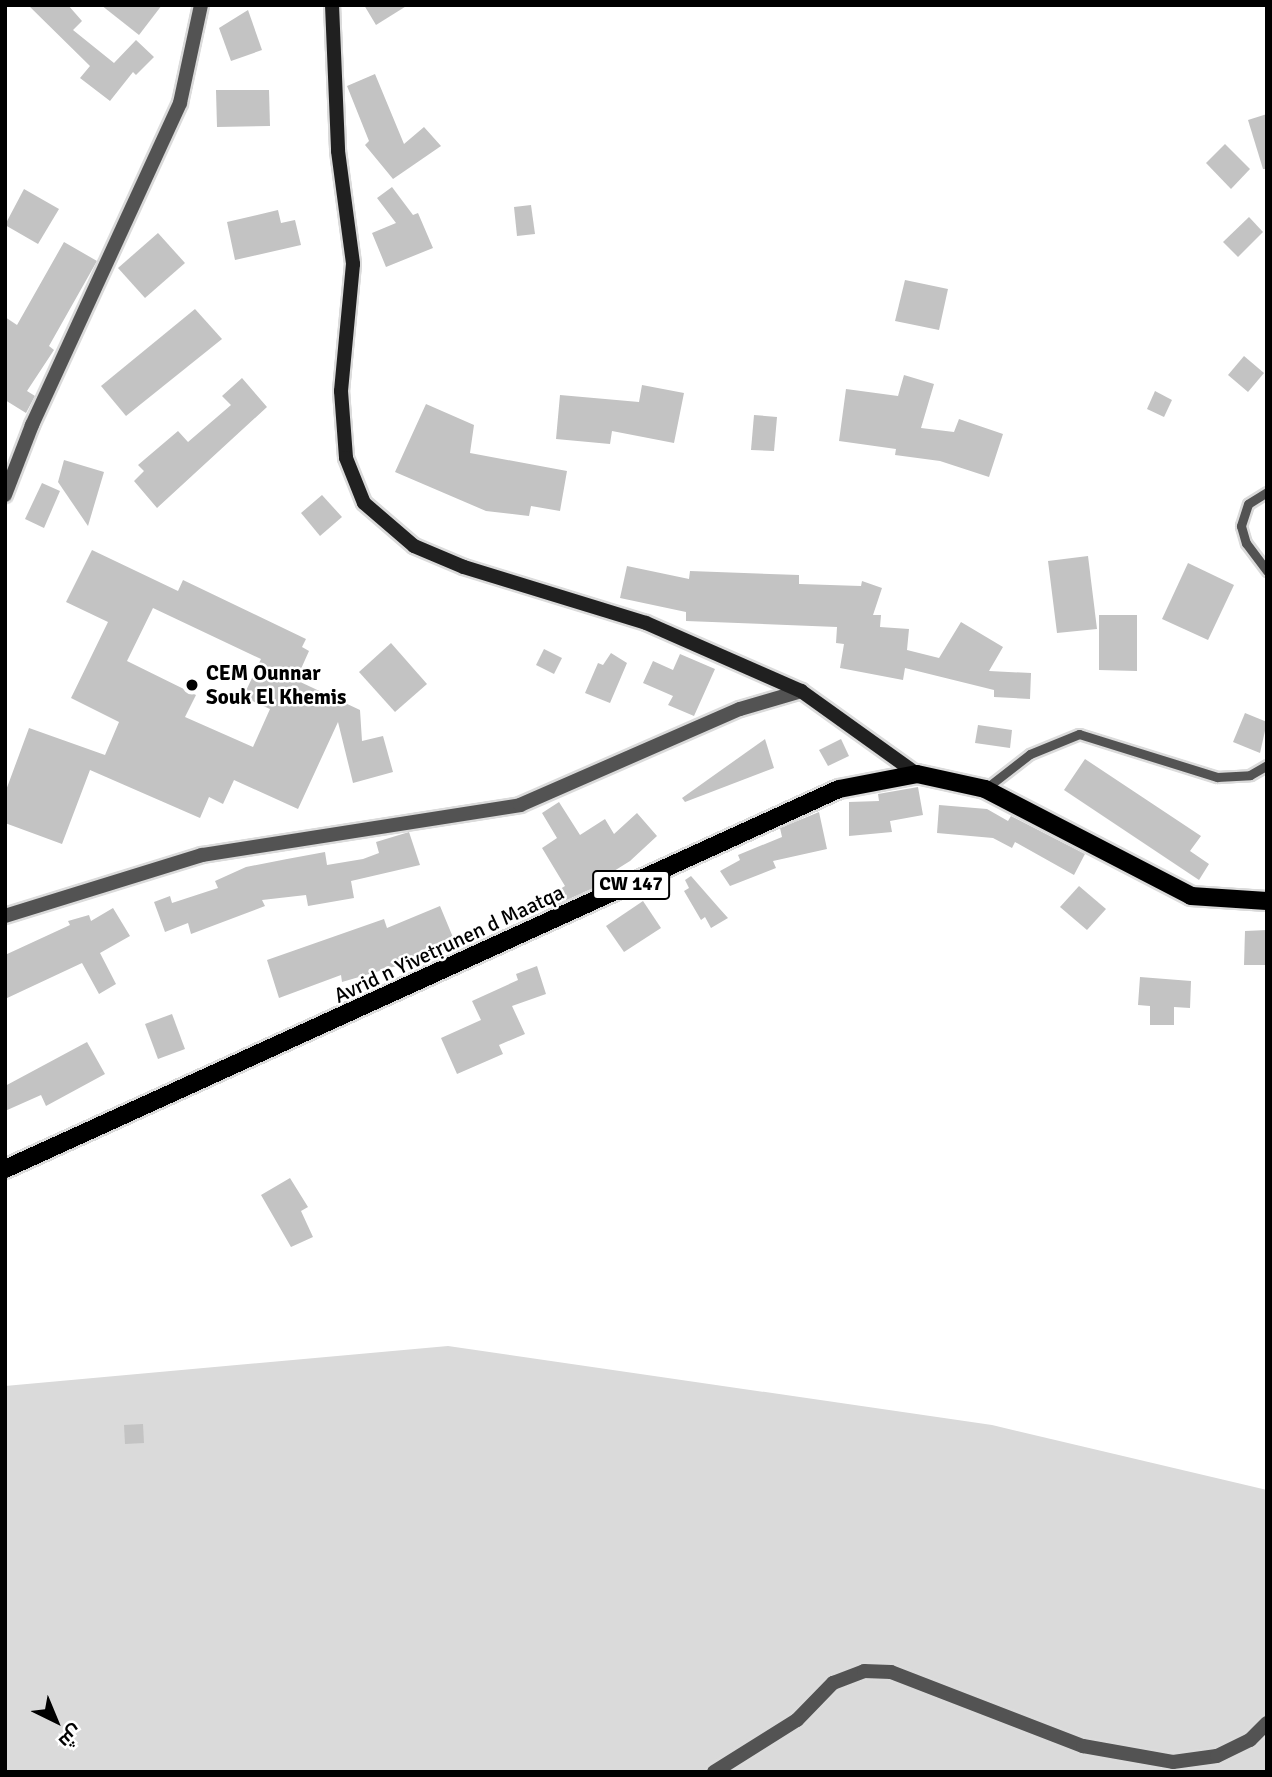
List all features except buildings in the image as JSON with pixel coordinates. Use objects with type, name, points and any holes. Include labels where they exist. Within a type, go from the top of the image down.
[{"type":"main road","name":"Avrid n Yivetṛunen d Maatqa","points":[[5,1169],[839,789],[917,775],[985,789],[1191,896],[1267,901]]},
{"type":"street","points":[[5,495],[32,425],[180,103],[201,5]]},
{"type":"street","points":[[332,5],[337,138],[353,264],[341,391],[346,458],[364,503],[414,546],[464,568],[646,623],[801,691],[917,775]]},
{"type":"street","points":[[5,916],[202,855],[520,805],[740,709],[801,691]]},
{"type":"street","points":[[715,1772],[797,1720],[833,1683],[864,1671],[891,1672],[1083,1746],[1173,1762],[1217,1756],[1250,1740],[1267,1723]]},
{"type":"lane","points":[[1267,492],[1248,504],[1241,526],[1247,543],[1267,571]]},
{"type":"lane","points":[[985,789],[1030,754],[1079,734],[1217,777],[1250,775],[1267,765]]},
{"type":"shaded area","points":[[448,1346],[992,1425],[1267,1490],[1267,1772],[5,1772],[5,1386]]},
{"type":"place","name":"CEM Ounnar Souk El Khemis","points":[[192,685]]}]
